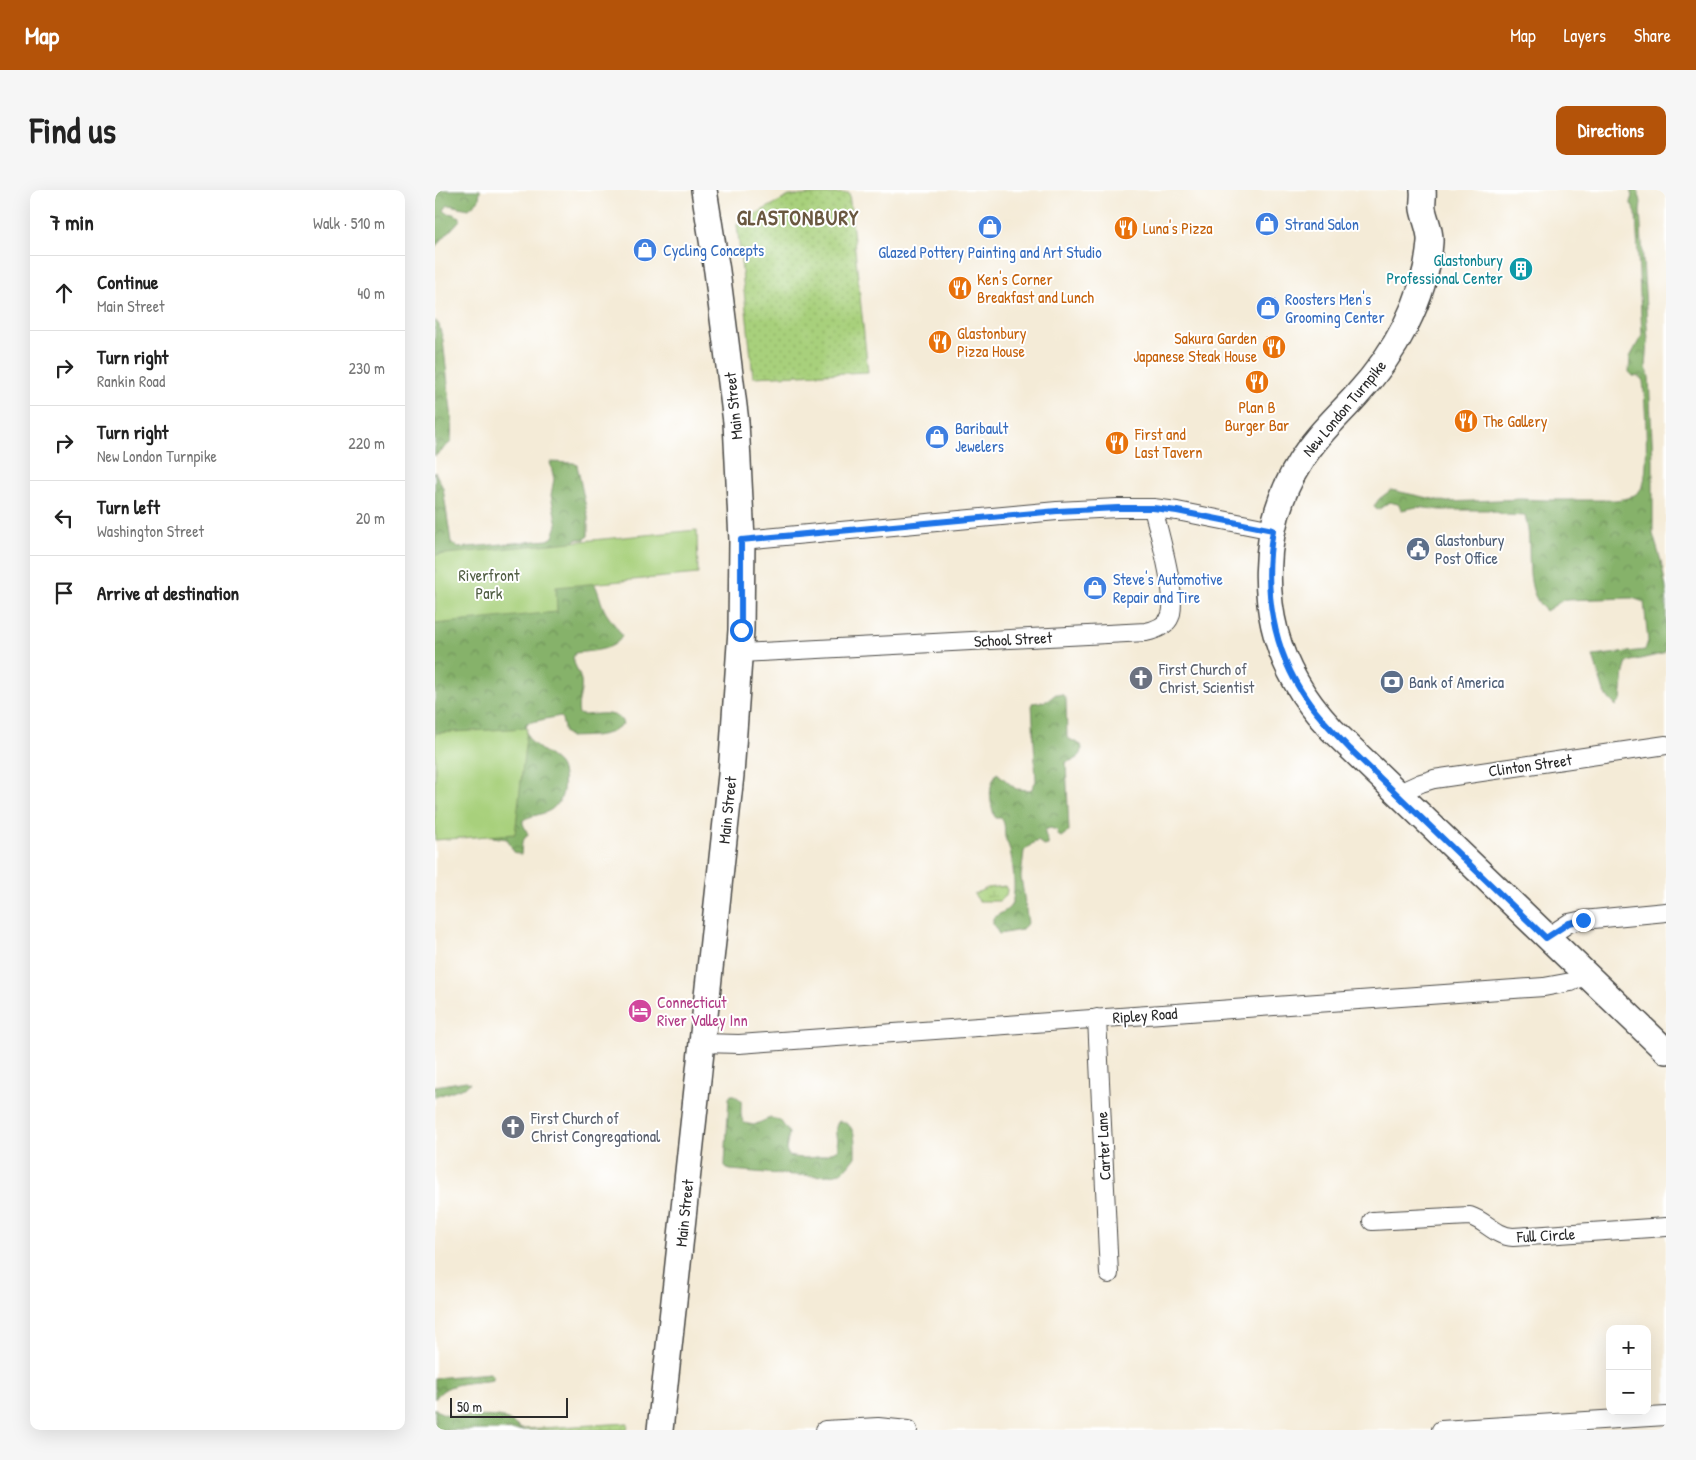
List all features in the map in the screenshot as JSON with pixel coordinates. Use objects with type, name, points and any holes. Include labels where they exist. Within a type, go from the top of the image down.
[{"type":"main road","name":"Main Street","points":[[660,1430],[731,767],[740,653],[741,540],[735,422],[717,271],[704,190]]},
{"type":"main road","name":"New London Turnpike","points":[[1423,190],[1423,208],[1430,239]]},
{"type":"main road","name":"New London Turnpike","points":[[1438,190],[1435,227],[1430,239],[1423,278],[1416,300],[1402,331],[1379,370],[1357,396],[1322,431],[1299,463],[1281,501],[1273,530],[1269,566],[1270,598],[1278,641],[1295,681],[1320,717],[1350,749],[1666,1052]]},
{"type":"street","points":[[741,540],[1057,511],[1118,508],[1153,508],[1201,515],[1273,530]]},
{"type":"street","name":"School Street","points":[[740,653],[1157,630],[1168,621],[1173,602],[1153,508]]},
{"type":"street","name":"Clinton Street","points":[[1397,794],[1434,779],[1666,745]]},
{"type":"street","points":[[1546,938],[1569,923],[1666,912]]},
{"type":"street","name":"Ripley Road","points":[[702,1043],[739,1044],[1544,987],[1571,982],[1586,975]]},
{"type":"street","name":"Carter Lane","points":[[1097,1018],[1109,1274]]},
{"type":"street","name":"Full Circle","points":[[1372,1221],[1470,1216],[1499,1234],[1513,1237],[1666,1227]]},
{"type":"street","points":[[1441,1430],[1666,1416]]},
{"type":"street","points":[[825,1430],[878,1427],[908,1430]]},
{"type":"green space","points":[[435,190],[480,190],[479,200],[469,209],[448,205],[444,210],[447,213],[460,217],[460,220],[435,247]]},
{"type":"green space","points":[[1632,190],[1638,190],[1641,202],[1648,341],[1646,367],[1649,377],[1653,460],[1653,534],[1666,588],[1666,647],[1665,652],[1662,654],[1627,662],[1621,701],[1616,706],[1605,695],[1593,656],[1645,650],[1648,641],[1644,602],[1632,598],[1563,600],[1546,611],[1538,602],[1533,591],[1529,566],[1528,528],[1525,516],[1507,515],[1488,510],[1441,510],[1417,507],[1402,510],[1398,504],[1389,502],[1378,510],[1374,506],[1379,499],[1391,490],[1447,502],[1521,499],[1615,500],[1630,497],[1640,490],[1646,467],[1643,381],[1640,377],[1633,376],[1629,372],[1630,357],[1642,335],[1636,213],[1631,204]]},
{"type":"green space","points":[[849,193],[868,372],[753,377],[737,224],[789,196]]},
{"type":"green space","points":[[435,320],[439,325],[443,340],[452,420],[451,442],[435,456]]},
{"type":"green space","points":[[550,462],[574,463],[577,465],[588,517],[588,536],[585,539],[577,539],[570,545],[435,598],[435,472],[443,488],[451,542],[458,548],[548,540],[553,537],[557,525],[551,495],[554,479]]},
{"type":"green space","name":"Riverfront Park","points":[[697,530],[698,574],[556,587],[557,612],[435,624],[435,555]]},
{"type":"green space","points":[[592,580],[606,613],[622,636],[614,645],[595,651],[575,653],[573,658],[581,685],[578,706],[579,714],[617,716],[623,724],[618,729],[605,734],[570,737],[565,733],[560,716],[527,723],[526,730],[531,741],[560,766],[563,776],[563,787],[562,796],[552,809],[523,820],[528,834],[522,842],[521,855],[514,852],[507,839],[493,837],[489,831],[435,823],[435,612],[542,607],[558,584]]},
{"type":"green space","points":[[1056,694],[1063,695],[1066,699],[1067,738],[1081,745],[1082,749],[1078,757],[1066,762],[1069,831],[1061,837],[1058,835],[1057,830],[1050,828],[1045,830],[1048,845],[1044,846],[1038,841],[1024,851],[1021,877],[1028,923],[1021,930],[999,934],[993,924],[993,918],[1010,907],[1014,893],[1014,877],[1009,847],[1005,837],[1004,823],[1001,818],[995,818],[992,806],[990,795],[992,784],[997,773],[1016,789],[1031,790],[1036,781],[1032,703],[1047,701]]},
{"type":"green space","points":[[527,728],[515,834],[435,840],[435,733]]},
{"type":"green space","points":[[1005,886],[1007,890],[1006,896],[999,901],[979,901],[974,894],[987,888]]},
{"type":"green space","points":[[466,1081],[470,1083],[467,1086],[435,1097],[435,1086]]},
{"type":"green space","points":[[731,1095],[741,1100],[741,1115],[744,1123],[754,1125],[770,1118],[780,1120],[789,1133],[786,1150],[789,1156],[814,1157],[838,1149],[836,1127],[839,1121],[849,1125],[852,1129],[855,1140],[855,1157],[839,1173],[831,1175],[819,1176],[730,1170],[725,1166],[725,1163],[729,1098]]},
{"type":"green space","points":[[490,1373],[493,1376],[493,1380],[453,1386],[440,1393],[435,1399],[435,1378]]},
{"type":"green space","points":[[435,1408],[449,1415],[499,1417],[508,1420],[523,1430],[435,1430]]},
{"type":"green space","points":[[628,1423],[627,1430],[506,1430]]},
{"type":"place","name":"Strand Salon","points":[[1267,224]]},
{"type":"place","name":"Glazed Pottery Painting and Art Studio","points":[[990,227]]},
{"type":"place","name":"Luna's Pizza","points":[[1126,228]]},
{"type":"place","name":"Cycling Concepts","points":[[645,250]]},
{"type":"place","name":"Glastonbury Professional Center","points":[[1521,269]]},
{"type":"place","name":"Ken's Corner Breakfast and Lunch","points":[[960,288]]},
{"type":"place","name":"Roosters Men's Grooming Center","points":[[1268,308]]},
{"type":"place","name":"Glastonbury Pizza House","points":[[940,342]]},
{"type":"place","name":"Sakura Garden Japanese Steak House","points":[[1274,347]]},
{"type":"place","name":"Plan B Burger Bar","points":[[1257,382]]},
{"type":"place","name":"The Gallery","points":[[1466,421]]},
{"type":"place","name":"Baribault Jewelers","points":[[937,437]]},
{"type":"place","name":"First and Last Tavern","points":[[1117,443]]},
{"type":"place","name":"Glastonbury Post Office","points":[[1418,549]]},
{"type":"place","name":"Steve's Automotive Repair and Tire","points":[[1095,588]]},
{"type":"place","name":"First Church of Christ, Scientist","points":[[1141,678]]},
{"type":"place","name":"Bank of America","points":[[1392,682]]},
{"type":"place","name":"Connecticut River Valley Inn","points":[[640,1011]]},
{"type":"place","name":"First Church of Christ Congregational","points":[[513,1127]]},
{"type":"district","name":"GLASTONBURY","points":[[798,217]]},
{"type":"route","points":[[741,630],[741,540],[1057,511],[1118,508],[1153,508],[1177,511],[1273,530],[1270,549],[1269,590],[1278,641],[1295,681],[1320,717],[1350,749],[1546,938],[1569,923],[1583,920]]}]
